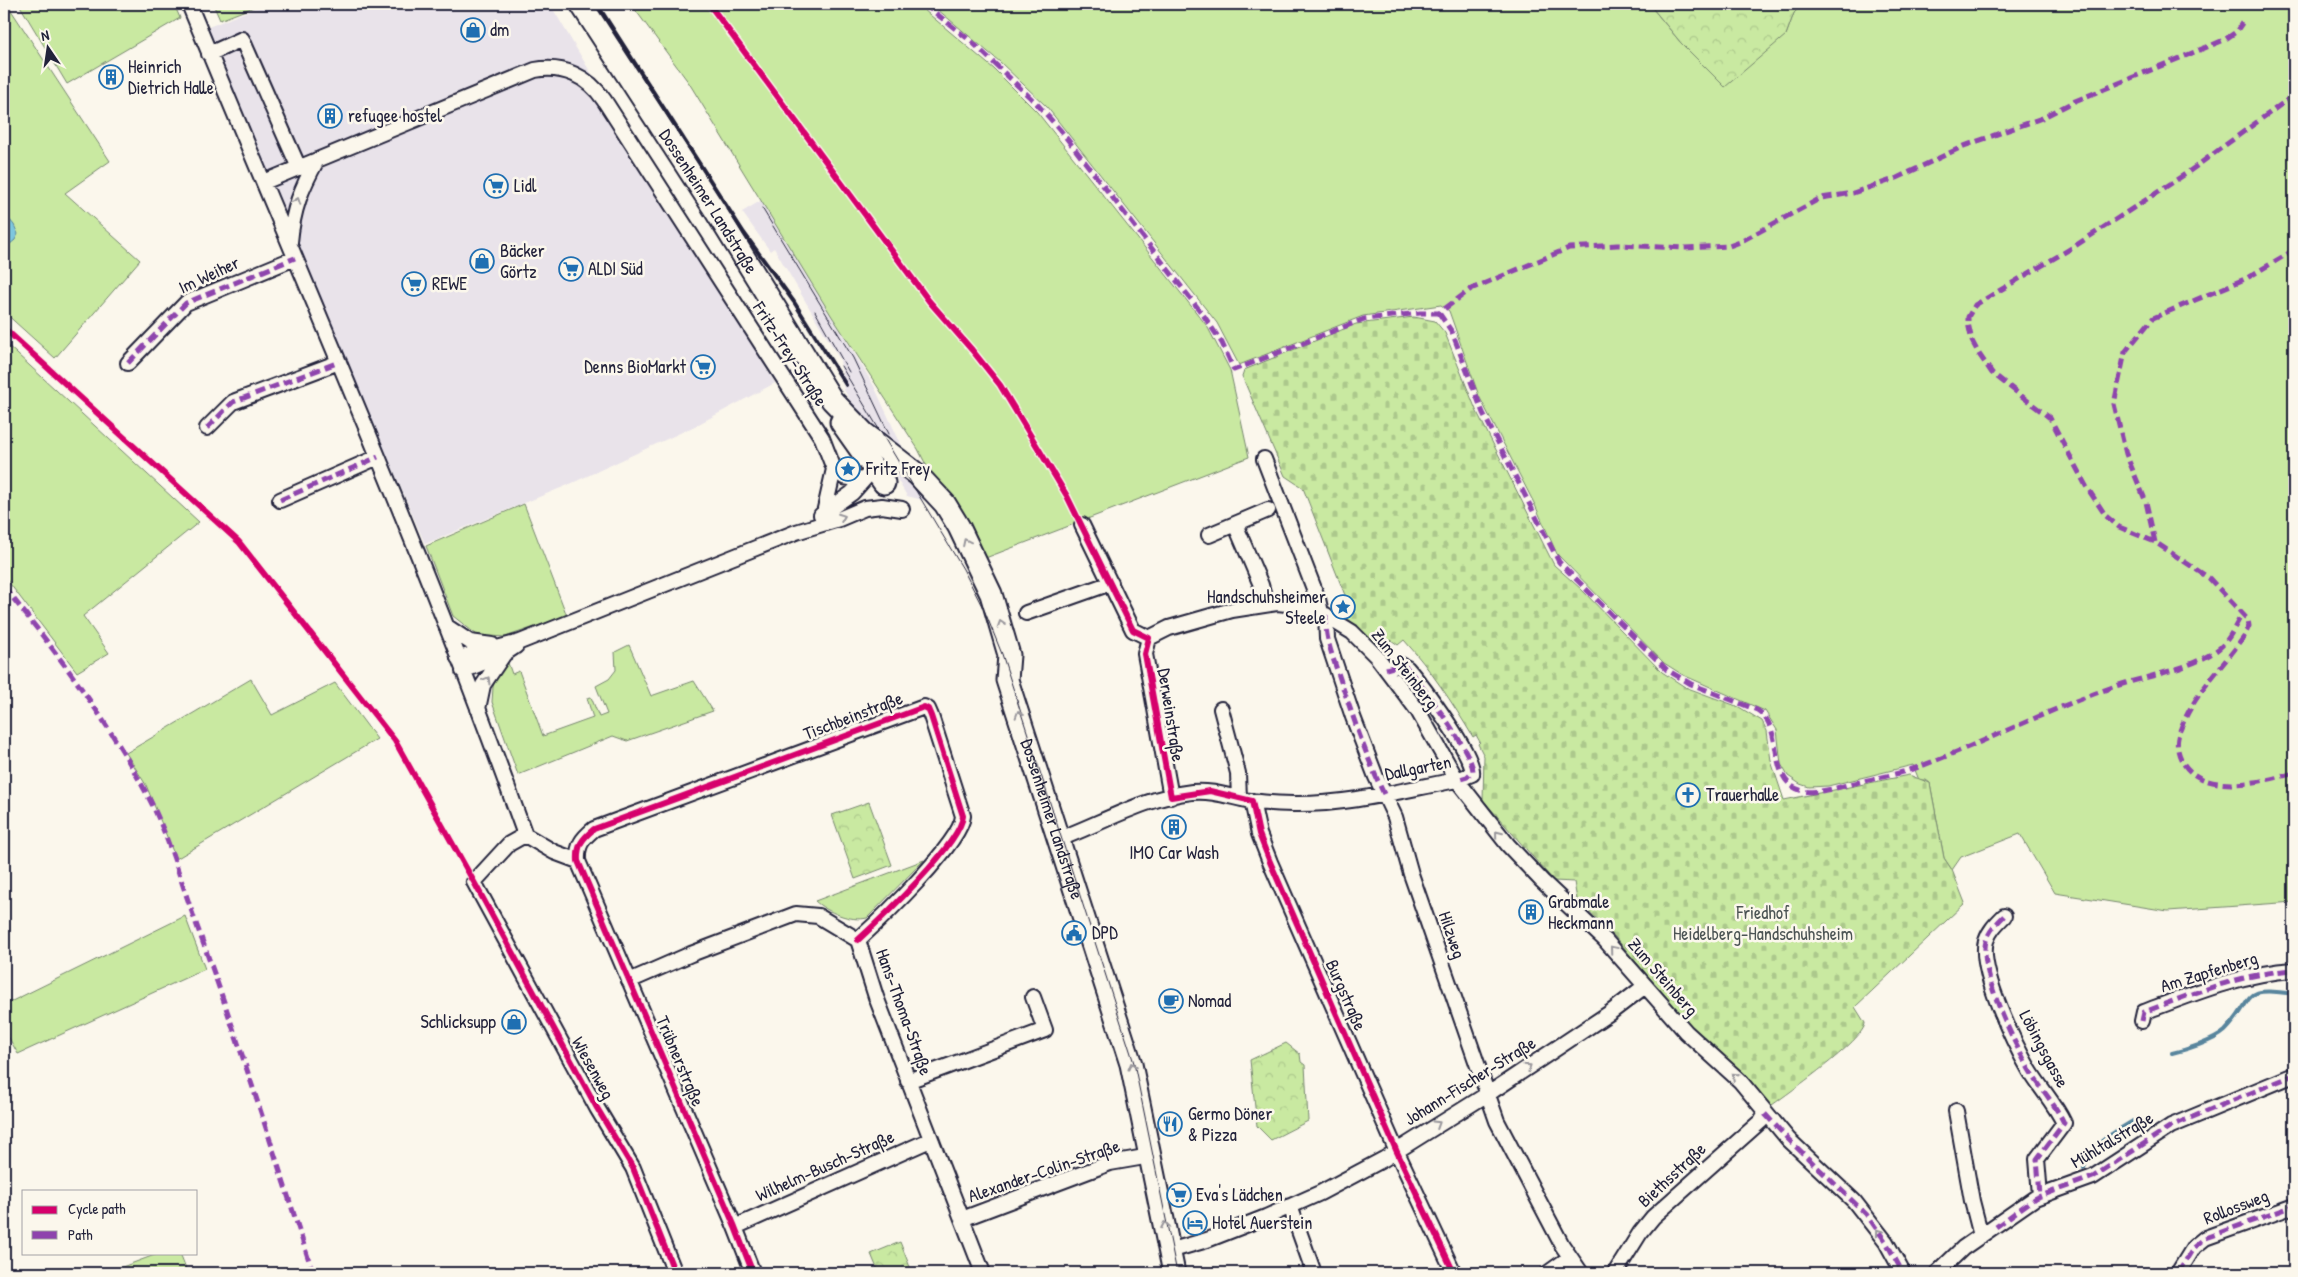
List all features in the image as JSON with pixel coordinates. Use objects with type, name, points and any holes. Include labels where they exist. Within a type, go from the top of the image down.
[{"type":"main road","name":"Dossenheimer Landstraße","points":[[581,4],[713,207],[832,400],[842,426],[877,477]]},
{"type":"main road","name":"Dossenheimer Landstraße","points":[[832,400],[871,438],[930,486],[953,517],[994,603],[1009,655],[1007,680],[1060,839],[1131,1064],[1174,1273]]},
{"type":"main road","points":[[877,477],[903,475],[923,492],[936,507],[953,517]]},
{"type":"street","points":[[189,4],[378,457],[446,626],[524,835],[554,852],[578,861]]},
{"type":"street","points":[[209,54],[242,39],[299,168]]},
{"type":"street","name":"Fritz-Frey-Straße","points":[[264,182],[535,70],[549,68],[568,71],[584,79],[599,92],[822,438],[834,469]]},
{"type":"street","points":[[293,252],[292,216],[302,187],[317,160]]},
{"type":"street","name":"Im Weiher","points":[[128,363],[186,303],[293,252]]},
{"type":"street","points":[[207,428],[233,402],[339,362]]},
{"type":"street","name":"Dossenheimer Landstraße","points":[[871,438],[877,477]]},
{"type":"street","points":[[280,500],[378,457]]},
{"type":"street","points":[[1264,458],[1324,614]]},
{"type":"street","points":[[824,513],[834,469],[844,477],[877,477]]},
{"type":"street","points":[[865,508],[878,496],[877,477]]},
{"type":"street","points":[[796,532],[877,477]]},
{"type":"street","points":[[460,664],[501,650],[796,532],[839,519],[865,508],[882,506],[902,509]]},
{"type":"street","points":[[1209,536],[1268,510]]},
{"type":"street","points":[[1235,524],[1262,585],[1266,603]]},
{"type":"street","points":[[1082,525],[1133,630],[1149,638]]},
{"type":"street","points":[[1026,613],[1111,583]]},
{"type":"street","name":"Zum Steinberg","points":[[1149,638],[1169,628],[1266,603],[1297,605],[1324,614],[1352,632],[1386,669],[1418,711],[1458,780],[1479,811],[1519,858],[1605,940],[1686,1032],[1740,1081],[1765,1114],[1788,1139],[1866,1214],[1886,1242],[1903,1273]]},
{"type":"street","name":"Hilzweg","points":[[1324,614],[1331,651],[1353,717],[1395,817],[1411,874],[1487,1094],[1505,1139],[1569,1258]]},
{"type":"street","points":[[446,626],[470,642],[501,650]]},
{"type":"street","name":"Derweinstraße","points":[[1149,638],[1145,654],[1171,796]]},
{"type":"street","points":[[478,710],[482,685],[501,650]]},
{"type":"street","name":"Dallgarten","points":[[1245,800],[1312,804],[1384,794],[1467,777],[1473,771],[1472,762],[1408,668],[1401,666],[1386,669]]},
{"type":"street","name":"Tischbeinstraße","points":[[578,861],[577,849],[582,838],[594,829],[924,707],[928,709],[931,716],[963,816],[963,822],[951,841],[921,876],[879,922],[858,940]]},
{"type":"street","name":"Burgstraße","points":[[1221,709],[1245,800],[1270,862],[1397,1152],[1454,1273]]},
{"type":"street","points":[[1060,839],[1171,796],[1210,792],[1245,800]]},
{"type":"street","name":"Wiesenweg","points":[[524,835],[509,844],[474,882],[632,1168],[676,1273]]},
{"type":"street","name":"Trübnerstraße","points":[[578,861],[735,1227],[752,1273]]},
{"type":"street","name":"Hans-Thoma-Straße","points":[[629,981],[691,954],[796,914],[818,916],[858,940],[876,997],[982,1273]]},
{"type":"street","name":"Löbingsgasse","points":[[2004,916],[1991,931],[1986,942],[1986,963],[1990,982],[2018,1048],[2064,1123],[2037,1159],[2040,1196]]},
{"type":"street","name":"Am Zapfenberg","points":[[2142,1021],[2144,1012],[2226,983],[2268,973],[2294,970]]},
{"type":"street","name":"Johann-Fischer-Straße","points":[[1170,1251],[1207,1240],[1290,1206],[1351,1178],[1397,1152],[1487,1094],[1611,1012],[1645,986]]},
{"type":"street","points":[[908,1081],[1045,1030],[1033,997]]},
{"type":"street","name":"Mühltalstraße","points":[[1937,1273],[1953,1256],[2040,1196],[2093,1177],[2171,1126],[2294,1075]]},
{"type":"street","points":[[1956,1111],[1972,1201],[1981,1236]]},
{"type":"street","name":"Biethsstraße","points":[[1615,1273],[1653,1217],[1765,1114]]},
{"type":"street","name":"Wilhelm-Busch-Straße","points":[[735,1227],[930,1140]]},
{"type":"street","name":"Alexander-Colin-Straße","points":[[962,1220],[1110,1163],[1139,1158]]},
{"type":"street","points":[[1290,1206],[1314,1273]]},
{"type":"street","name":"Rollossweg","points":[[2178,1273],[2194,1247],[2205,1238],[2294,1206]]},
{"type":"street","points":[[1548,1273],[1569,1258],[1581,1273]]},
{"type":"shaded area","points":[[265,4],[550,4],[775,383],[695,426],[568,485],[425,544],[206,28]]},
{"type":"shaded area","points":[[762,200],[874,386],[927,501],[907,496],[844,390],[840,360],[774,248],[770,251],[742,212]]},
{"type":"green space","points":[[4,4],[7,4],[110,161],[65,193],[140,260],[55,358],[4,312]]},
{"type":"green space","points":[[19,4],[174,4],[180,18],[67,84]]},
{"type":"green space","points":[[213,4],[261,4],[220,20]]},
{"type":"green space","points":[[631,4],[917,4],[994,69],[1037,112],[1207,326],[1230,370],[1249,457],[975,562],[918,449],[831,315],[689,83]]},
{"type":"green space","points":[[931,4],[1649,4],[1681,43],[1786,35],[1794,13],[1803,4],[2294,4],[2294,902],[2168,911],[2055,893],[2020,834],[1961,857],[1952,870],[1944,858],[1930,783],[1926,780],[1919,780],[1913,765],[1828,786],[1809,787],[1800,784],[1788,776],[1781,764],[1777,730],[1765,711],[1683,675],[1664,663],[1557,554],[1535,505],[1479,396],[1449,311],[1441,305],[1363,316],[1239,365],[1217,323],[1047,107],[1000,62]]},
{"type":"green space","points":[[1649,4],[1803,4],[1794,13],[1786,35],[1725,87],[1681,43]]},
{"type":"green space","name":"Friedhof Heidelberg-Handschuhsheim","points":[[1414,317],[1435,321],[1445,333],[1476,410],[1554,565],[1581,589],[1662,672],[1685,687],[1739,707],[1762,721],[1767,731],[1771,761],[1784,800],[1909,775],[1930,783],[1944,858],[1952,870],[1965,903],[1855,1007],[1865,1023],[1852,1042],[1768,1108],[1703,1042],[1615,937],[1577,900],[1574,882],[1554,881],[1483,800],[1484,756],[1478,744],[1480,742],[1476,735],[1473,737],[1441,687],[1414,651],[1404,640],[1398,645],[1391,640],[1386,645],[1374,642],[1346,617],[1350,608],[1303,488],[1285,476],[1242,376],[1244,370],[1356,324]]},
{"type":"green space","points":[[4,342],[199,522],[83,616],[109,653],[77,672],[4,576]]},
{"type":"green space","points":[[524,504],[567,616],[505,637],[477,635],[453,616],[426,546]]},
{"type":"green space","points":[[629,645],[651,696],[694,681],[713,711],[627,741],[613,736],[518,775],[492,702],[493,687],[498,670],[508,663],[512,674],[519,671],[543,736],[593,718],[587,698],[591,697],[599,717],[607,714],[596,686],[609,679],[616,670],[615,652]]},
{"type":"green space","points":[[251,679],[272,715],[335,683],[377,739],[176,859],[146,785],[126,753]]},
{"type":"green space","points":[[869,802],[892,865],[855,879],[832,815]]},
{"type":"green space","points":[[924,860],[867,918],[854,919],[840,915],[826,909],[815,901]]},
{"type":"green space","points":[[185,916],[205,969],[18,1054],[4,1029],[4,1005]]},
{"type":"green space","points":[[1286,1043],[1300,1054],[1301,1062],[1305,1065],[1308,1121],[1271,1140],[1257,1126],[1250,1060]]},
{"type":"green space","points":[[900,1242],[912,1272],[879,1273],[871,1254]]},
{"type":"green space","points":[[157,1254],[180,1254],[187,1271],[181,1273],[106,1273]]},
{"type":"water","points":[[4,213],[14,225],[18,234],[15,240],[4,249]]},
{"type":"waterway","points":[[2172,1053],[2200,1045],[2220,1035],[2235,1020],[2250,997],[2256,993],[2264,991],[2294,994]]},
{"type":"waterway","points":[[2084,1168],[2091,1152],[2103,1140],[2133,1121]]},
{"type":"tram line","points":[[762,208],[853,358],[889,434]]},
{"type":"tram line","points":[[815,311],[849,372]]},
{"type":"tram line","points":[[841,366],[963,569],[985,612],[1002,654],[1134,1063],[1177,1273]]},
{"type":"railway","points":[[597,4],[744,233],[794,302],[846,385]]},
{"type":"marked path","points":[[924,4],[972,42],[1037,104],[1061,131],[1204,316],[1222,343],[1234,370],[1364,319],[1420,313],[1439,313],[1471,289],[1569,248],[1617,245],[1684,248],[1729,246],[1740,242],[1821,198],[1853,193],[1897,178],[1964,146],[2042,118],[2075,101],[2224,40],[2236,32],[2242,23]]},
{"type":"marked path","points":[[2294,95],[2187,173],[2075,246],[1975,305],[1968,317],[1972,341],[1992,373],[2050,418],[2086,486],[2106,516],[2119,527],[2155,542],[2209,578],[2248,620],[2249,626],[2244,637],[2201,692],[2179,732],[2178,748],[2182,761],[2191,772],[2203,779],[2218,783],[2250,783],[2294,773]]},
{"type":"marked path","points":[[2155,542],[2146,502],[2126,454],[2114,404],[2125,352],[2153,318],[2247,278],[2294,250]]},
{"type":"marked path","points":[[128,363],[186,303],[295,258]]},
{"type":"marked path","points":[[1439,313],[1452,332],[1483,413],[1559,562],[1667,670],[1691,684],[1757,710],[1766,718],[1771,729],[1779,766],[1784,777],[1791,786],[1803,791],[1829,790],[1913,769],[2086,697],[2202,659],[2224,644],[2243,613]]},
{"type":"marked path","points":[[207,428],[233,402],[339,362]]},
{"type":"marked path","points":[[280,500],[378,457]]},
{"type":"marked path","points":[[4,587],[60,659],[95,709],[128,760],[152,803],[173,855],[227,1012],[313,1273]]},
{"type":"marked path","points":[[1326,615],[1328,642],[1333,659],[1372,767],[1384,794]]},
{"type":"marked path","points":[[1386,669],[1401,665],[1407,668],[1456,734],[1473,771],[1467,777],[1457,780]]},
{"type":"marked path","points":[[2004,916],[1991,931],[1986,941],[1987,970],[1992,988],[2023,1059],[2064,1123],[2037,1159],[2040,1195]]},
{"type":"marked path","points":[[2142,1021],[2144,1012],[2199,992],[2256,975],[2294,970]]},
{"type":"marked path","points":[[1996,1227],[2035,1198],[2093,1177],[2171,1126],[2294,1075]]},
{"type":"marked path","points":[[1765,1114],[1788,1139],[1866,1214],[1886,1242],[1903,1273]]},
{"type":"marked path","points":[[2178,1273],[2194,1247],[2205,1238],[2294,1206]]},
{"type":"cycle path","points":[[709,4],[929,301],[1000,385],[1067,496],[1133,630],[1149,638],[1145,654],[1171,797],[1210,791],[1252,801],[1259,834],[1270,862],[1397,1152],[1454,1273]]},
{"type":"cycle path","points":[[4,328],[239,542],[395,741],[597,1108],[633,1168],[675,1273]]},
{"type":"cycle path","points":[[753,1273],[578,861],[579,846],[583,839],[594,829],[924,707],[928,709],[931,716],[963,816],[959,828],[935,862],[901,899],[858,940]]},
{"type":"place","name":"dm","points":[[473,30]]},
{"type":"place","name":"Heinrich Dietrich Halle","points":[[111,77]]},
{"type":"place","name":"refugee hostel","points":[[330,116]]},
{"type":"place","name":"Lidl","points":[[496,186]]},
{"type":"place","name":"Bäcker Görtz","points":[[482,261]]},
{"type":"place","name":"ALDI Süd","points":[[571,269]]},
{"type":"place","name":"REWE","points":[[414,284]]},
{"type":"place","name":"Denns BioMarkt","points":[[703,367]]},
{"type":"place","name":"Fritz Frey","points":[[848,469]]},
{"type":"place","name":"Handschuhsheimer Steele","points":[[1343,607]]},
{"type":"place","name":"Trauerhalle","points":[[1688,795]]},
{"type":"place","name":"IMO Car Wash","points":[[1174,827]]},
{"type":"place","name":"Grabmale Heckmann","points":[[1531,912]]},
{"type":"place","name":"DPD","points":[[1074,933]]},
{"type":"place","name":"Nomad","points":[[1171,1001]]},
{"type":"place","name":"Schlicksupp","points":[[514,1022]]},
{"type":"place","name":"Germo Döner & Pizza","points":[[1170,1124]]},
{"type":"place","name":"Eva's Lädchen","points":[[1179,1195]]},
{"type":"place","name":"Hotel Auerstein","points":[[1195,1223]]}]
